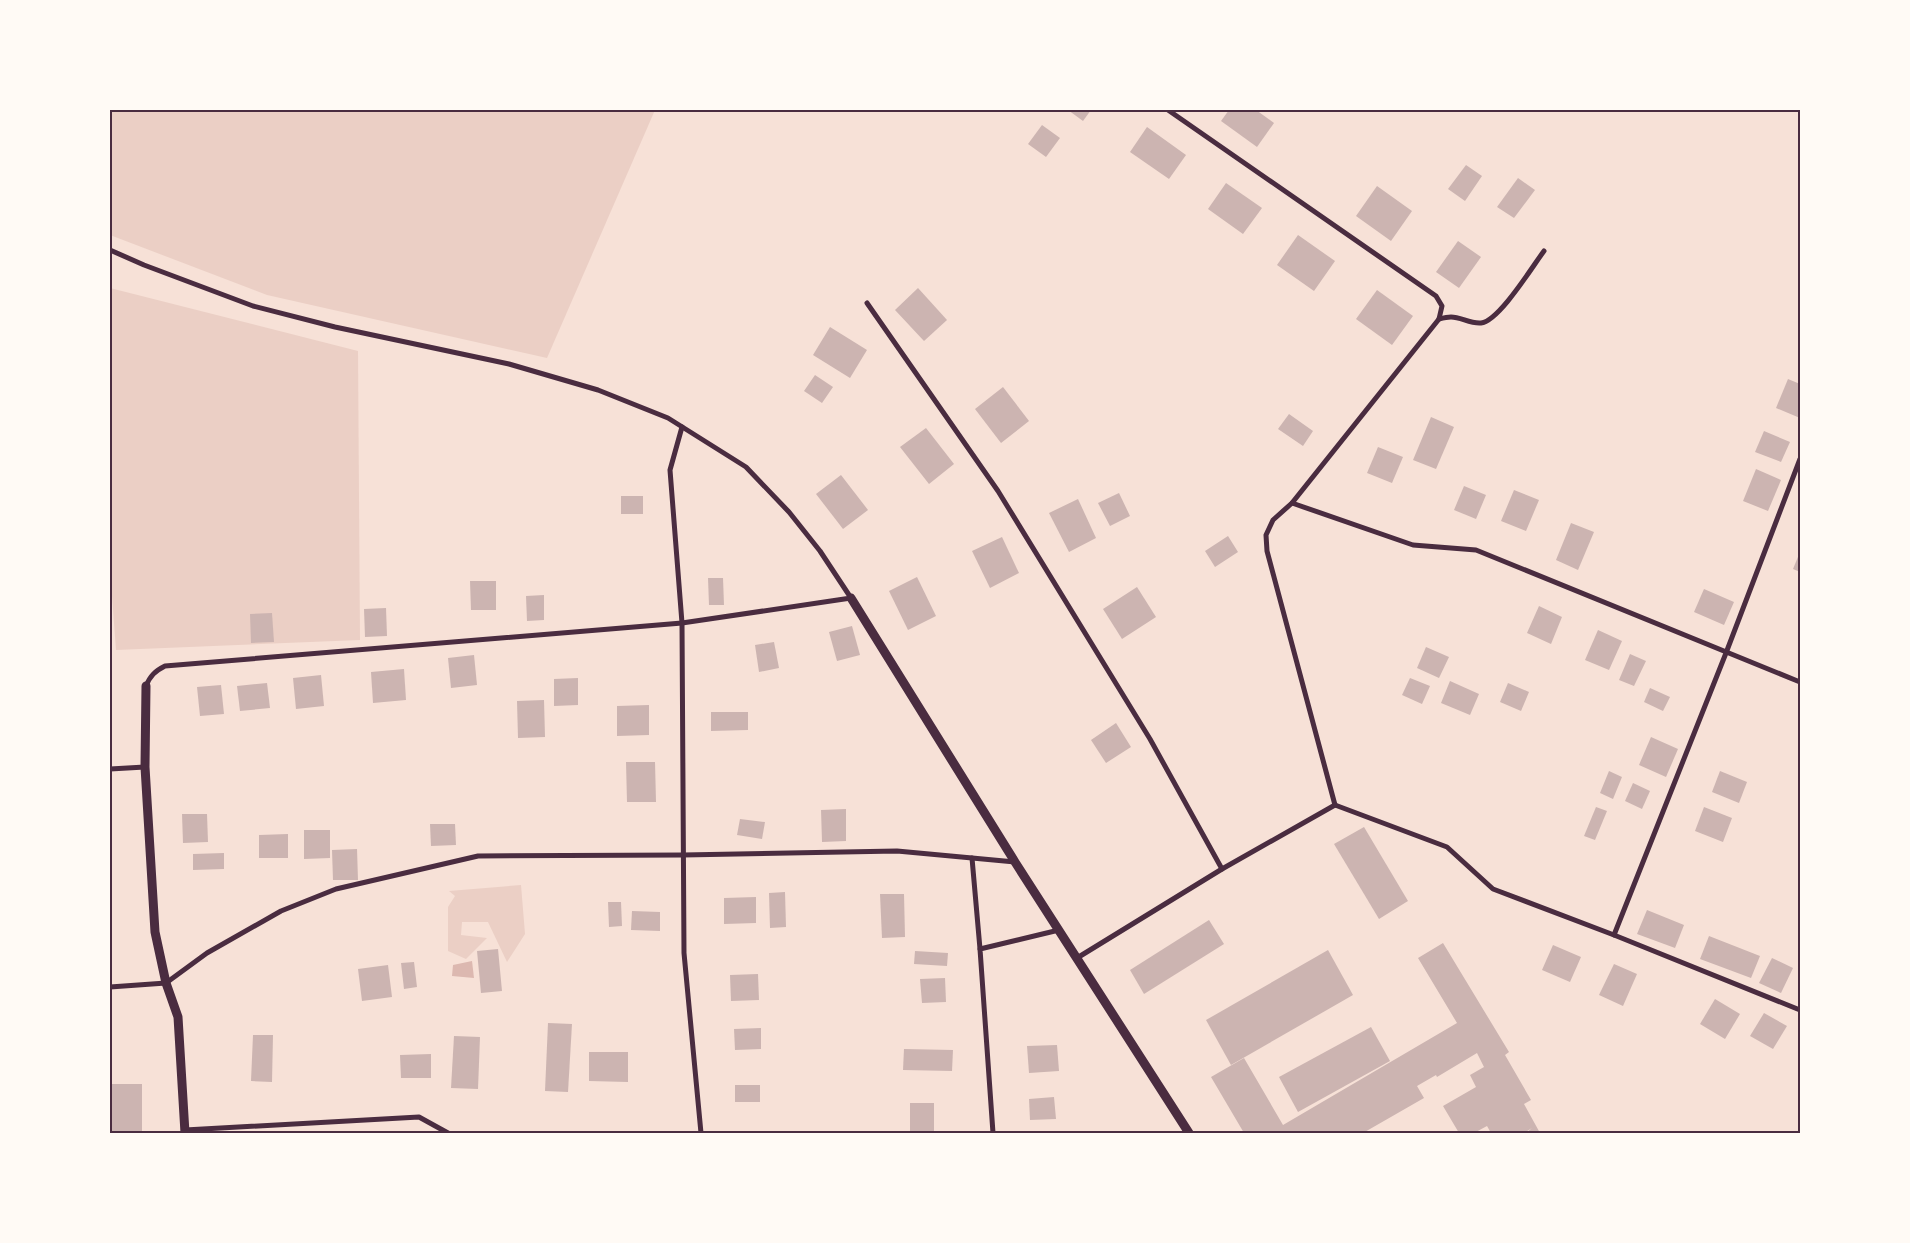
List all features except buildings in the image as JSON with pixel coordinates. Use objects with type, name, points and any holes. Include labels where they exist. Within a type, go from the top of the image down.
[{"type":"street","points":[[1168,110],[1436,296],[1442,306],[1440,319],[1292,504],[1273,520],[1266,535],[1268,551],[1335,805]]},
{"type":"street","points":[[110,250],[144,266],[253,306],[335,327],[508,364],[598,390],[668,418],[746,467],[789,512],[820,551],[1015,862],[1190,1133]]},
{"type":"street","points":[[1440,319],[1451,317],[1474,323],[1483,323],[1492,319],[1507,302],[1544,251]]},
{"type":"street","points":[[867,303],[998,491],[1150,739],[1222,869]]},
{"type":"street","points":[[682,427],[670,470],[682,623],[684,953],[701,1133]]},
{"type":"street","points":[[1614,935],[1726,653],[1799,461]]},
{"type":"street","points":[[1292,504],[1413,545],[1476,550],[1800,682]]},
{"type":"street","points":[[448,1133],[419,1116],[185,1132],[178,1017],[166,983],[155,932],[145,767],[146,686],[150,677],[155,671],[165,666],[682,623],[851,598]]},
{"type":"street","points":[[110,769],[145,767]]},
{"type":"street","points":[[1077,958],[1222,869],[1335,805]]},
{"type":"street","points":[[1335,805],[1447,847],[1493,889],[1614,935],[1800,1010]]},
{"type":"street","points":[[110,987],[166,983],[208,953],[273,916],[336,889],[478,856],[897,851],[1015,862]]},
{"type":"street","points":[[972,858],[993,1133]]},
{"type":"street","points":[[980,949],[1059,930]]},
{"type":"shaded area","points":[[110,110],[655,110],[547,358],[267,295],[110,235]]},
{"type":"shaded area","points":[[110,288],[358,351],[360,640],[116,650],[110,569]]},
{"type":"shaded area","points":[[521,885],[525,934],[507,962],[488,922],[462,922],[461,935],[487,938],[466,959],[448,951],[448,907],[455,896],[449,891]]},
{"type":"shaded area","points":[[472,961],[474,978],[452,976],[453,965]]}]
